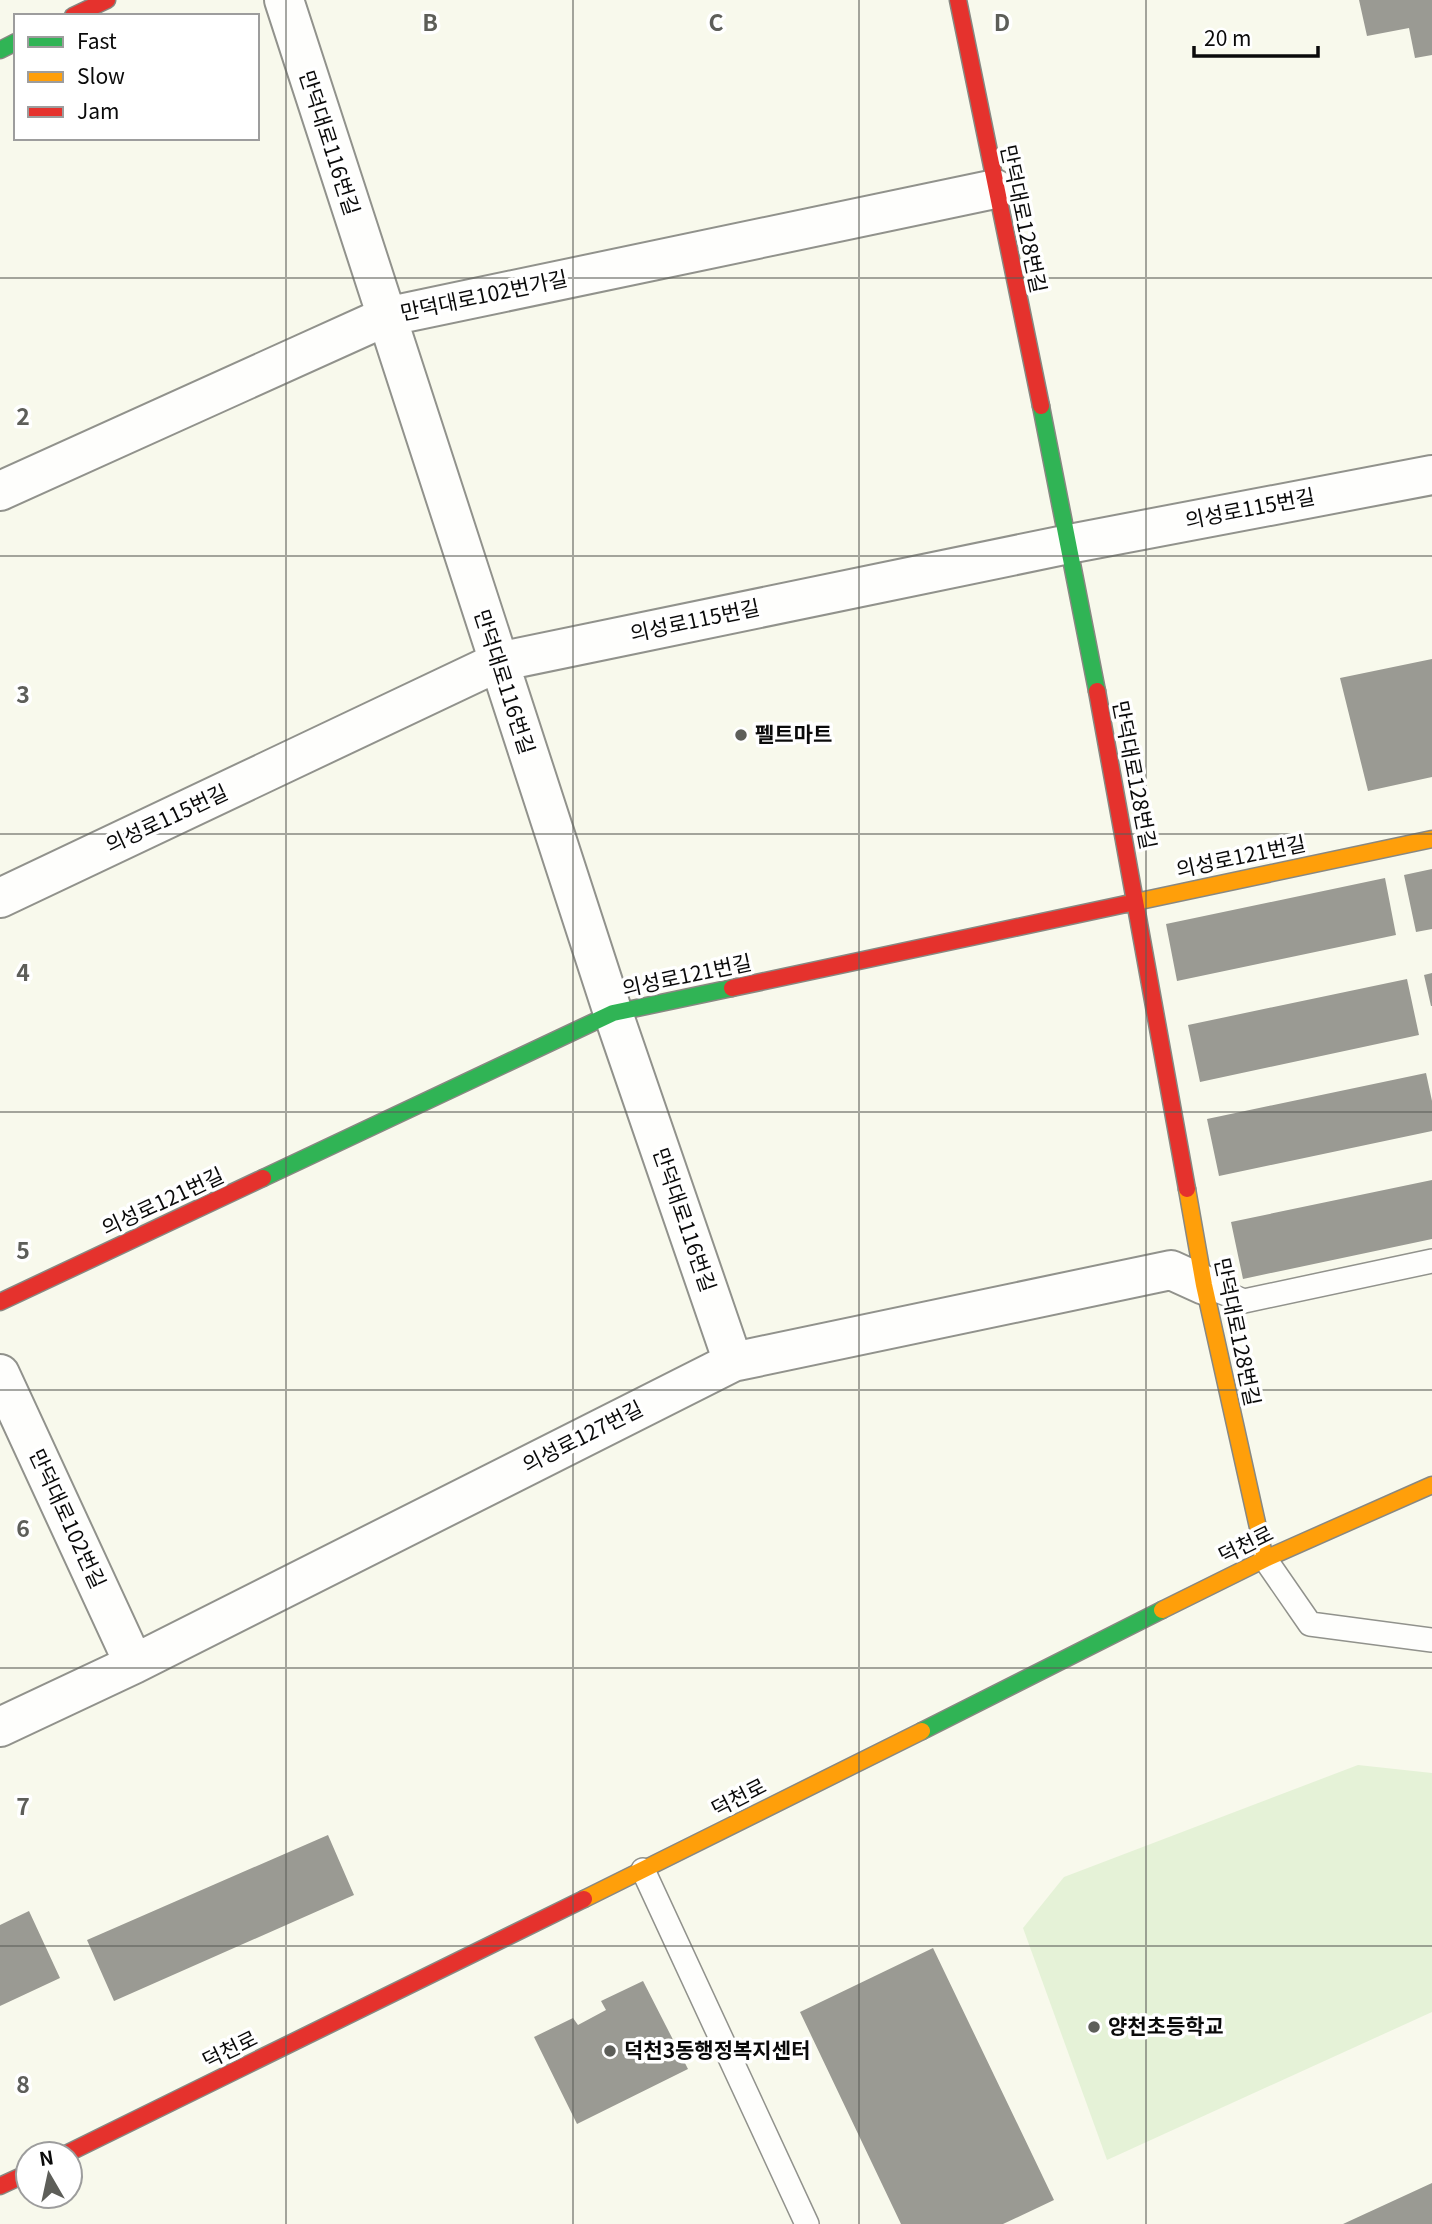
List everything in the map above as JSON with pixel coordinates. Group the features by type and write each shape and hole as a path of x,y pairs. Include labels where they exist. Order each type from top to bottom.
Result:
{"street":[{"path":"77,14 107,0"},
{"name":"만덕대로116번길","path":"284,0 613,1013 733,1362"},
{"name":"만덕대로128번길","path":"958,0 1069,544 1136,900 1204,1285 1265,1559"},
{"name":"만덕대로102번가길","path":"0,491 385,317 995,189"},
{"name":"의성로115번길","path":"0,898 498,663 1069,544 1432,475"},
{"name":"의성로121번길","path":"0,1302 613,1013 1432,839"},
{"name":"의성로127번길","path":"0,1727 134,1664 733,1362 1171,1270 1204,1285"},
{"name":"만덕대로102번길","path":"0,1374 134,1664"},
{"name":"덕천로","path":"84,2145 1265,1559 1432,1485"}],"lane":[{"path":"1204,1285 1244,1301 1432,1261"},
{"path":"1265,1559 1310,1624 1432,1640"},
{"path":"643,1870 807,2224"}],"green space":[{"path":"1358,1765 1432,1773 1432,2012 1107,2160 1023,1928 1064,1877"}],"building":[{"path":"1359,0 1432,0 1432,55 1415,58 1409,28 1367,36"},
{"path":"1432,659 1432,777 1368,791 1340,678"},
{"path":"1432,869 1432,929 1416,932 1404,875"},
{"path":"1385,878 1396,935 1177,981 1166,924"},
{"path":"1432,973 1432,1006 1431,1006 1424,975"},
{"path":"1407,979 1419,1035 1200,1082 1188,1025"},
{"path":"1426,1073 1432,1101 1432,1131 1219,1176 1207,1119"},
{"path":"1432,1180 1432,1239 1243,1279 1231,1222"},
{"path":"328,1835 354,1895 114,2001 87,1940"},
{"path":"29,1911 60,1978 0,2006 0,1925"},
{"path":"933,1948 1054,2200 1003,2224 901,2224 800,2012"},
{"path":"643,1981 688,2069 577,2124 534,2037 573,2018 578,2025 606,2010 601,2001"},
{"path":"1432,2183 1432,2224 1343,2224"}],"traffic: fast":[{"path":"0,50 14,43"},
{"path":"1041,406 1097,691"},
{"path":"263,1178 613,1013 732,988"},
{"path":"922,1731 1162,1610"}],"traffic: slow":[{"path":"1126,904 1432,839"},
{"path":"1187,1189 1204,1285 1265,1559"},
{"path":"1162,1610 1265,1559 1432,1485"},
{"path":"584,1899 922,1731"}],"traffic: jam":[{"path":"77,14 107,0"},
{"path":"958,0 1041,406"},
{"path":"1097,691 1187,1189"},
{"path":"732,988 1126,904"},
{"path":"0,1302 263,1178"},
{"path":"84,2145 584,1899"},
{"path":"0,2186 14,2180"}],"place":[{"name":"펠트마트","path":"741,735"},
{"name":"양천초등학교","path":"1094,2027"},
{"name":"덕천3동행정복지센터","path":"610,2051"}]}
